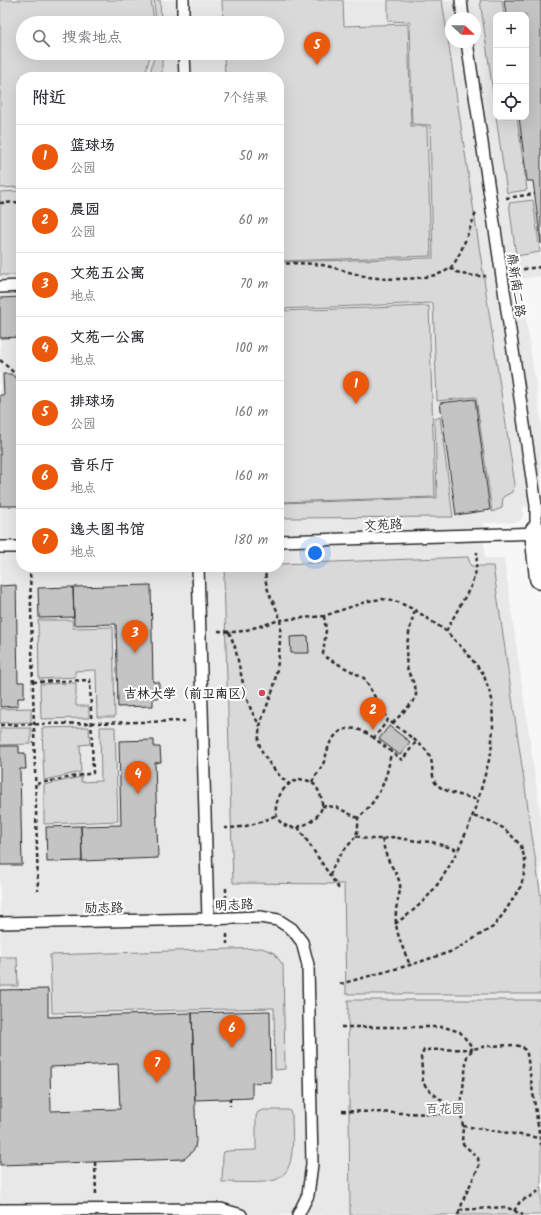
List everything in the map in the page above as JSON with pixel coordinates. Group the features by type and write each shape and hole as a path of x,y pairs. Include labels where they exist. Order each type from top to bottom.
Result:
{"street":[{"path":"539,533 541,578"}],"lane":[{"path":"183,0 183,16"},
{"path":"461,0 462,12"},
{"name":"鼎新南二路","path":"468,48 539,533"},
{"path":"184,60 185,72"},
{"path":"0,287 16,286"},
{"name":"文苑路","path":"284,541 539,533"},
{"path":"0,547 16,546"},
{"name":"明志路","path":"198,572 208,919 260,917 278,920 292,929 302,942 308,965 312,1164 308,1195 298,1215"},
{"name":"励志路","path":"0,923 208,919"},
{"path":"3,1212 96,1209 168,1212 221,1208 241,1215"}],"path":[{"path":"504,199 535,194"},
{"path":"0,203 16,202"},
{"path":"284,264 295,263 322,266 370,277 401,279 431,276 450,268 457,258 477,210"},
{"path":"515,270 541,267"},
{"path":"450,268 466,276 487,276"},
{"path":"0,360 16,374"},
{"path":"446,631 471,586 476,571 477,552"},
{"path":"30,572 38,891"},
{"path":"266,572 265,580 267,590 280,620 280,636 274,686 260,726 259,744 273,767 282,779 289,784"},
{"path":"218,631 243,631 280,620 324,616 368,601 382,599 398,602 415,610 446,631 483,673 492,699 493,727 491,753 478,800 458,850 446,874 435,890 418,907 395,924"},
{"path":"393,724 415,698 416,690 408,670 407,641 415,610"},
{"path":"324,616 326,630 323,654 327,658 364,678 388,720 428,752 431,759 434,780 438,786 444,790 478,800"},
{"path":"229,632 236,647 246,697 260,726"},
{"path":"33,682 90,680 93,773 35,784"},
{"path":"374,738 388,720"},
{"path":"0,725 185,721"},
{"path":"312,782 322,766 330,744 344,729 350,728 365,731 402,760 416,742"},
{"path":"330,875 334,863 356,836 358,818 372,804 380,792 386,777 391,751"},
{"path":"299,779 312,782 322,799 320,812 314,819 298,827 290,827 284,824 276,815 277,799 282,791 289,784 299,779"},
{"path":"322,806 336,807 358,818"},
{"path":"224,828 240,828 253,825 276,815"},
{"path":"340,984 410,965 453,951 493,927 504,913 521,886 525,870 525,860 521,846 503,828 490,821 472,816"},
{"path":"298,827 339,889"},
{"path":"356,836 367,839 382,839 392,836 417,841 432,842 458,850"},
{"path":"382,839 385,852 390,865 397,874 400,886 395,924 410,965"},
{"path":"341,1027 444,1027 460,1032 473,1048"},
{"path":"461,1115 431,1092 423,1083 421,1057 424,1050 515,1045 523,1047 527,1054 541,1145"},
{"path":"458,1215 464,1198 480,1166 478,1158 462,1142 462,1096 467,1056 473,1048"},
{"path":"230,1098 230,1106"},
{"path":"342,1110 461,1115"},
{"path":"463,1126 540,1138"},
{"path":"95,1162 96,1209"},
{"path":"514,1211 520,1203 528,1199 541,1187"},
{"path":"460,1210 506,1207 523,1215"}],"shaded area":[{"name":"吉林大学（前卫南区）","path":"0,0 541,0 541,276 520,279 541,420 541,508 523,507 523,517 519,522 483,523 485,558 504,558 541,819 541,1215 0,1215"}],"green space":[{"path":"0,0 151,0 153,16 16,16 16,60 149,60 145,72 16,72 16,187 0,188"},
{"path":"154,0 160,0 161,16 155,16"},
{"path":"222,0 343,0 344,26 408,24 411,126 427,126 431,256 284,261 284,72 225,72 224,60 284,60 284,16 223,16"},
{"path":"388,0 442,0 445,20 445,48 449,48 515,485 512,492 503,497 502,508 492,512 476,397 437,401 433,303 284,309 284,262 433,258 430,125 412,124 410,22 388,21"},
{"path":"480,0 502,0 504,12 493,12 493,93"},
{"path":"153,60 162,60 162,72 150,72"},
{"path":"496,120 517,120 527,190 507,193"},
{"path":"16,191 16,275 0,275 0,192"},
{"path":"533,200 540,252 516,256 509,203"},
{"path":"429,306 435,497 284,502 284,311"},
{"path":"440,417 453,517 284,518 284,503 437,498 435,419"},
{"path":"468,557 471,566 493,566 541,898 541,994 346,994 344,884 233,883 224,577 225,572 284,572 284,564"},
{"path":"38,620 72,620 73,628 113,627 115,717 97,717 96,670 75,671 75,677 39,679"},
{"path":"76,683 76,706 89,706 89,718 41,719 40,684"},
{"path":"31,708 31,722 0,723 0,709"},
{"path":"89,727 90,744 80,745 81,772 44,780 42,728"},
{"path":"100,727 115,727 118,821 44,824 44,785 81,777 81,782 101,781"},
{"path":"0,728 31,728 31,744 0,745"},
{"path":"262,948 274,953 283,965 285,1069 275,1070 274,1008 52,1013 50,955"},
{"path":"0,957 17,957 18,986 0,986"},
{"name":"百花园","path":"348,1000 541,1000 541,1215 350,1215"},
{"path":"263,1110 289,1110 292,1115 293,1136 288,1168 281,1177 275,1180 257,1182 222,1182 224,1152 256,1150 256,1116 258,1112"}],"building":[{"path":"504,0 541,0 541,244 533,181 527,181 519,120 529,120 529,12 506,12"},
{"path":"16,297 16,337 0,338 0,298"},
{"path":"3,374 11,374 16,378 16,506 0,506 0,395 4,395"},
{"path":"475,399 490,510 456,515 440,403"},
{"path":"16,585 18,682 24,682 24,698 18,698 18,706 0,707 0,586"},
{"path":"151,585 153,682 159,682 159,698 153,698 153,706 118,707 116,624 74,625 73,587"},
{"path":"73,587 74,617 39,618 38,588"},
{"path":"308,636 309,653 291,653 290,637"},
{"path":"389,726 410,742 400,755 379,739"},
{"path":"154,740 154,747 160,747 161,762 155,763 158,858 82,861 81,826 121,825 119,741"},
{"path":"0,746 19,746 19,753 25,753 26,769 20,769 22,865 0,865"},
{"path":"81,826 82,861 47,862 46,827"},
{"path":"48,989 48,1017 192,1013 196,1141 195,1148 190,1154 184,1159 0,1165 0,990","holes":["118,1064 120,1109 51,1111 50,1067"]},
{"path":"270,1011 271,1082 252,1083 252,1098 195,1100 192,1013"}],"place":[{"name":"排球场","path":"317,65"},
{"name":"篮球场","path":"356,404"},
{"name":"文苑五公寓","path":"135,653"},
{"name":"吉林大学（前卫南区）","path":"262,693"},
{"name":"晨园","path":"373,730"},
{"name":"文苑一公寓","path":"138,794"},
{"name":"音乐厅","path":"232,1048"},
{"name":"逸夫图书馆","path":"157,1083"}]}
